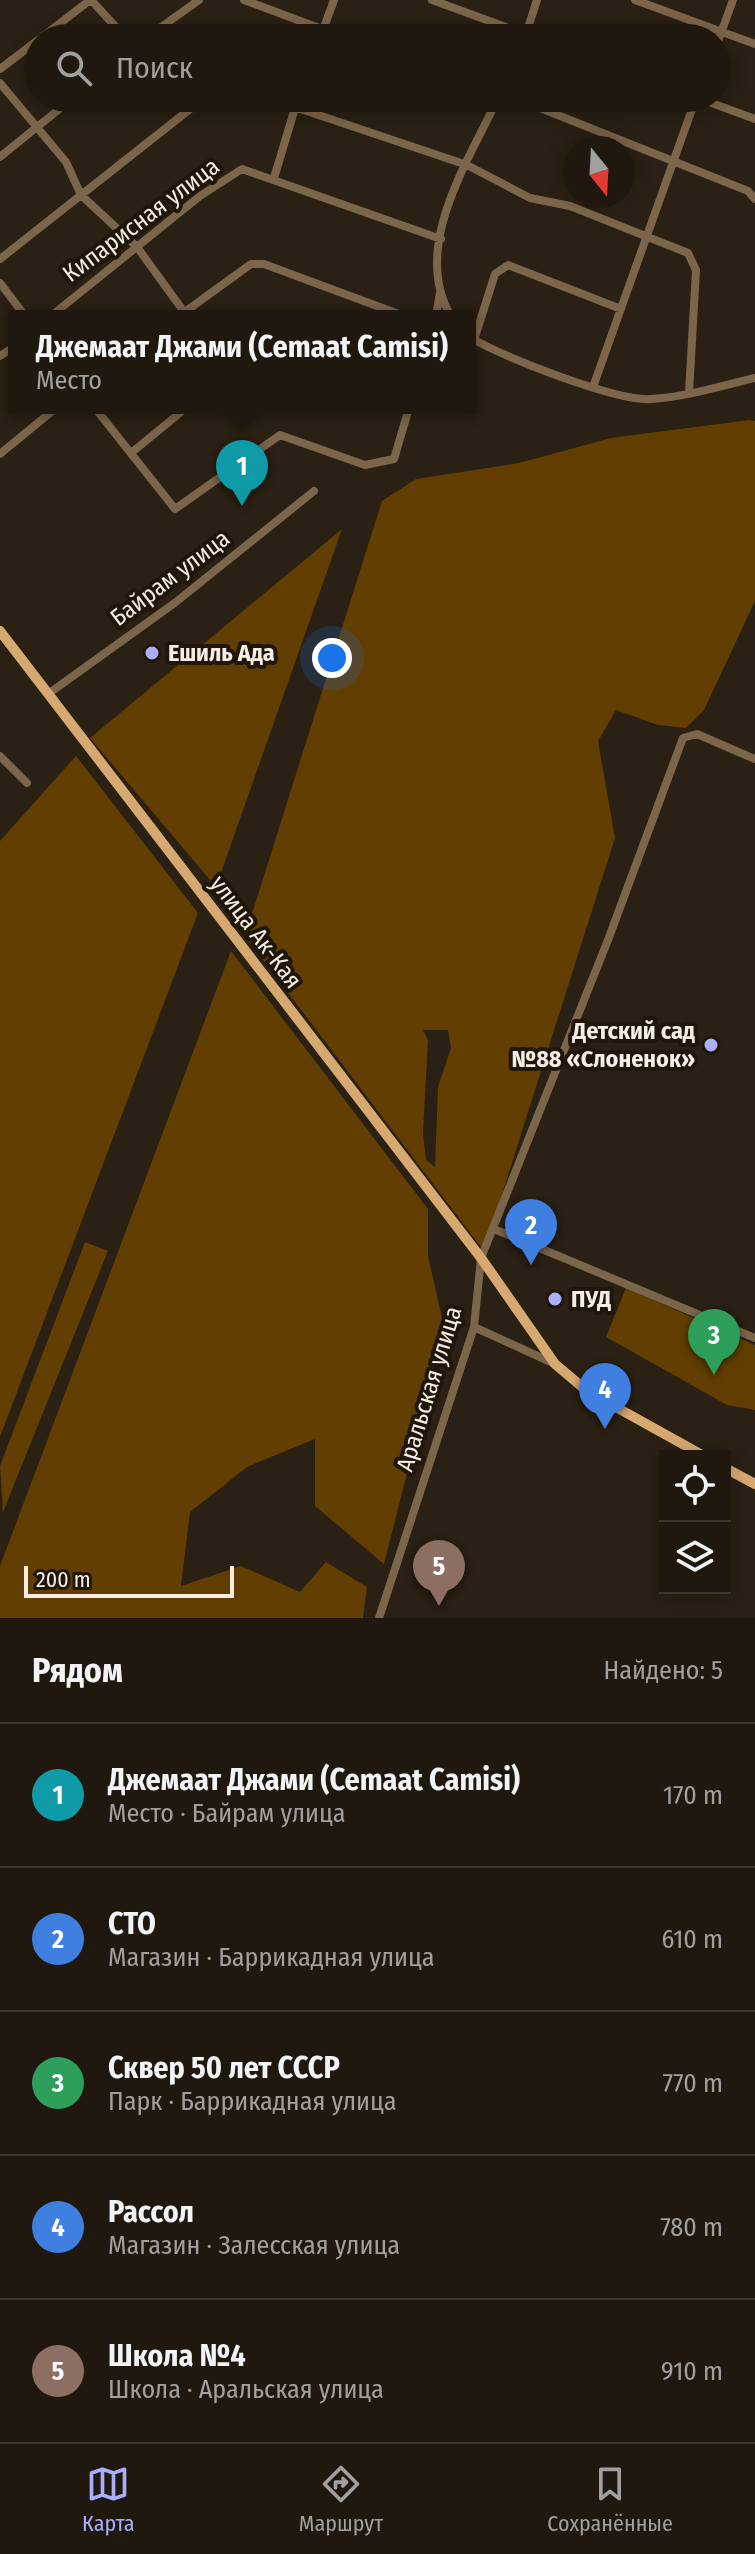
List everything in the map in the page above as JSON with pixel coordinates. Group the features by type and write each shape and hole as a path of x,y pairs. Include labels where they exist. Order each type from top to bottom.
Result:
{"main road":[{"name":"улица Ак-Кая","path":"0,631 481,1258 555,1364 587,1391 693,1450"},
{"path":"731,1471 755,1484"}],"street":[{"path":"59,24 91,0 113,24"},
{"path":"166,24 199,0"},
{"path":"244,0 298,24"},
{"path":"325,24 334,0"},
{"path":"432,0 494,24"},
{"path":"529,24 537,0"},
{"path":"635,0 700,24"},
{"path":"725,24 733,0"},
{"path":"731,35 755,44"},
{"path":"0,69 24,51"},
{"path":"0,83 24,109"},
{"path":"731,110 755,119"},
{"path":"26,112 66,162 81,195 137,247 181,310"},
{"path":"0,157 56,112"},
{"path":"0,259 186,112"},
{"path":"274,178 297,112"},
{"path":"322,112 467,165 530,198 570,206 688,253 696,270 689,393"},
{"path":"437,310 441,239 449,202 492,112"},
{"path":"552,112 676,159 748,191 755,199"},
{"path":"593,387 692,112"},
{"name":"Кипарисная улица","path":"58,310 200,196 242,169 274,178 396,226 441,239"},
{"path":"191,310 251,264 264,264 388,310"},
{"path":"476,327 495,274 508,265 621,309"},
{"path":"0,283 20,310"},
{"path":"440,292 448,310"},
{"path":"476,340 593,387 636,399 689,393 755,378"},
{"path":"0,454 49,414"},
{"path":"100,414 175,509 280,435 365,465 394,459 407,414"},
{"path":"131,453 179,414"},
{"name":"Байрам улица","path":"48,694 176,602 314,491"},
{"name":"Аральская улица","path":"379,1618 474,1327 481,1258 683,738 697,734 755,759"},
{"path":"0,756 27,783"},
{"path":"494,1229 755,1338"},
{"path":"474,1327 555,1364"}],"shaded area":[{"path":"755,421 755,601 704,710 686,728 658,725 616,710 598,741 615,838 484,1251 245,936 382,501 416,479 519,463 611,438","holes":["423,1030 448,1030 451,1048 438,1087 435,1167 426,1160 423,1133 428,1040"]},
{"path":"342,529 216,887 90,738"},
{"path":"76,756 198,913 0,1437 0,841"},
{"path":"231,951 428,1209 428,1256 444,1327 384,1564 315,1506 315,1439 247,1467 190,1512 181,1586 241,1566 300,1592 326,1562 367,1587 363,1618 0,1618 0,1566"},
{"path":"85,1242 108,1251 3,1512 0,1466"},
{"path":"626,1288 755,1345 755,1410 727,1405 606,1337"}],"place":[{"name":"Джемаат Джами (Cemaat Camisi)","path":"242,506"},
{"name":"Ешиль Ада","path":"152,653"},
{"name":"Детский сад №88 «Слоненок»","path":"711,1045"},
{"name":"СТО","path":"531,1265"},
{"name":"ПУД","path":"555,1299"},
{"name":"Сквер 50 лет СССР","path":"714,1375"},
{"name":"Рассол","path":"605,1429"},
{"name":"Школа №4","path":"439,1606"}]}
